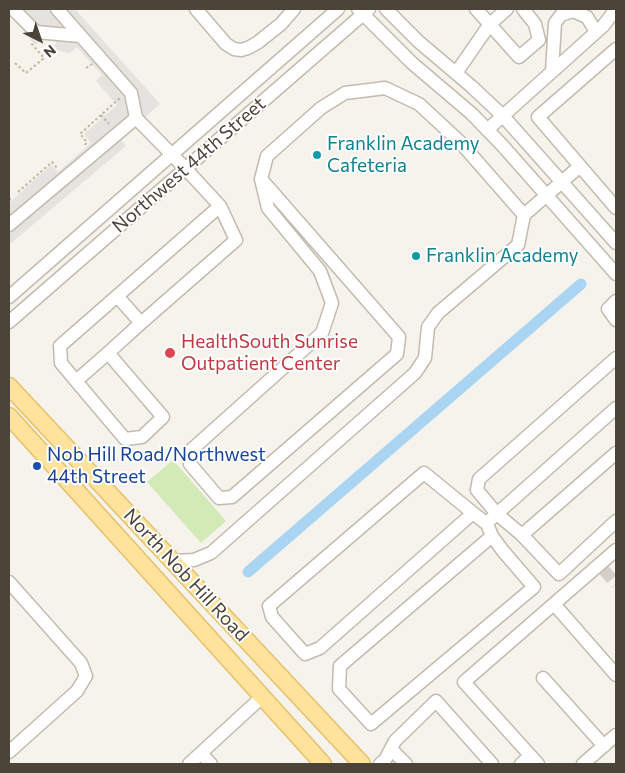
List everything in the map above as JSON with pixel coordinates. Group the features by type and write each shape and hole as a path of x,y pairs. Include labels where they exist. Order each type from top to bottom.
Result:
{"main road":[{"name":"North Nob Hill Road","path":"9,386 362,764"},
{"name":"North Nob Hill Road","path":"9,416 323,764"}],"street":[{"path":"13,9 36,32 80,36"},
{"path":"57,9 131,93 136,118 220,206 236,240 76,380"},
{"path":"196,9 226,44 234,49 241,50 257,43 281,24 294,9"},
{"name":"Northwest 44th Street","path":"9,297 338,9"},
{"path":"386,9 419,42 503,116 616,243"},
{"path":"476,9 519,57 538,40 535,24 523,9"},
{"path":"456,73 490,24 507,9"},
{"path":"488,130 603,26 616,9"},
{"path":"364,10 412,63 458,101 488,130 616,274"},
{"name":"Northwest 44th Street","path":"9,322 364,10"},
{"path":"552,71 555,24 561,15 573,11 588,17 596,32"},
{"path":"616,49 538,117 616,208"},
{"path":"261,179 399,337 397,354 232,497 219,498 190,464 189,452 322,333 332,304 320,271 268,208 261,179 267,156 322,108 345,93 386,88 419,104 460,142 524,216"},
{"path":"9,225 136,118"},
{"path":"173,562 194,560 211,553 415,373 425,358 428,327 438,313 518,245 524,216 580,166"},
{"path":"108,352 164,417 142,437 125,439 61,363 60,346 220,206"},
{"path":"117,296 141,323"},
{"path":"616,301 608,309 616,320"},
{"path":"616,358 479,479 477,490 497,514 522,536 558,574 616,521"},
{"path":"473,513 320,648 305,654 272,617 269,606 424,473 473,513 487,529 534,587 371,724 339,689 340,666 487,529 497,514 616,408"},
{"path":"522,536 616,454"},
{"path":"530,761 464,682 554,604 601,567 616,550"},
{"path":"9,582 81,663 86,676 77,691 9,752"},
{"path":"554,604 616,675"},
{"path":"543,678 604,746"},
{"path":"189,764 262,697"},
{"path":"380,764 385,760 395,741 436,701 492,764"},
{"path":"583,764 616,735"},
{"path":"391,749 406,764"},
{"path":"201,753 211,764"}],"path":[{"path":"15,63 26,73 44,58 26,38"},
{"path":"80,149 87,142 80,134 128,90"},
{"path":"18,192 52,162 58,169"},
{"path":"9,200 12,197"}],"green space":[{"path":"173,460 226,521 201,543 147,482"}],"shaded area":[{"path":"9,9 75,9 160,104 121,139 126,146 9,245 9,203 51,165 58,172 91,143 84,134 117,105 96,81 102,75 77,47 70,53 54,50 56,41 43,38 35,45 9,14"}],"waterway":[{"path":"248,572 581,284"}],"tunnel":[{"path":"604,570 616,584"}],"place":[{"name":"Franklin Academy Cafeteria","path":"317,155"},
{"name":"Franklin Academy","path":"416,256"},
{"name":"HealthSouth Sunrise Outpatient Center","path":"170,353"},
{"name":"Nob Hill Road/Northwest 44th Street","path":"37,466"}]}
